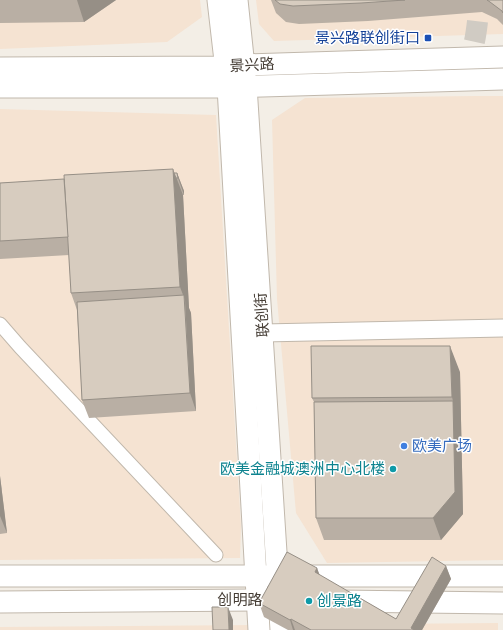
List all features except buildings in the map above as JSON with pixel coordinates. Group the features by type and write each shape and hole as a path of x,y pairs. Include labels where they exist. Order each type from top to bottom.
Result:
{"street":[{"name":"联创街","path":"218,0 236,76 263,333 281,630"},
{"name":"联创街","path":"237,0 236,76 259,630"},
{"name":"景兴路","path":"0,87 236,76 503,57"},
{"name":"景兴路","path":"0,68 236,76 503,79"},
{"path":"0,324 216,555"},
{"path":"263,333 503,328"},
{"name":"创明路","path":"0,576 503,576"},
{"name":"创明路","path":"0,602 308,600 503,602"}],"shaded area":[{"path":"0,0 200,0 202,17 167,42 0,49"},
{"path":"256,0 503,0 503,34 274,41 259,24"},
{"path":"503,96 503,560 327,563 296,513 277,299 272,120 305,98"},
{"path":"0,109 216,115 241,526 240,558 0,560"},
{"path":"498,623 498,630 0,630 0,627"}],"tunnel":[{"path":"432,82 455,72 463,66 475,41 478,17"}],"place":[{"name":"景兴路联创街口","path":"428,38"},
{"name":"欧美广场","path":"404,446"},
{"name":"欧美金融城澳洲中心北楼","path":"393,469"},
{"name":"创景路","path":"309,601"}]}
